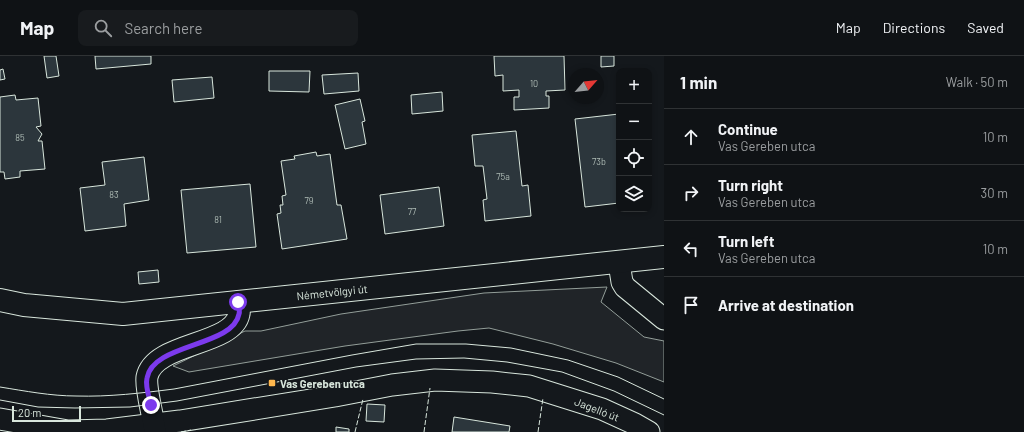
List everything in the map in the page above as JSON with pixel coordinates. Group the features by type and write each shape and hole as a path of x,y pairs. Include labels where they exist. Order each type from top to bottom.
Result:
{"street":[{"name":"Németvölgyi út","path":"0,300 24,305 123,314 619,263 664,257"},
{"path":"619,263 622,282 625,287 664,320"},
{"path":"0,419 68,431 155,428 148,392 147,378 152,365 172,353 221,334 231,328 236,322 239,314 238,302"},
{"name":"Jagelló út","path":"155,428 392,385 435,380 492,382 529,386 602,409 649,432"}],"shaded area":[{"path":"607,287 601,302 644,337 664,341 664,382 616,363 553,344 489,328 345,346 189,372 173,366 245,331 261,331 341,314 484,293"}],"building":[{"path":"44,56 56,56 59,76 47,78"},
{"path":"95,56 151,56 151,64 96,69"},
{"path":"494,56 564,56 565,90 546,91 546,96 549,96 549,108 514,110 514,97 519,97 519,90 503,91 503,75 495,76"},
{"path":"601,56 614,56 614,66 601,67"},
{"path":"3,69 5,79 0,80 0,70"},
{"path":"269,71 310,71 309,92 269,91"},
{"path":"358,73 359,91 324,94 322,75"},
{"path":"212,77 214,98 174,102 172,80"},
{"path":"442,92 443,111 412,114 411,95"},
{"path":"15,95 16,100 38,98 41,126 36,127 42,134 38,141 42,141 45,169 20,171 20,177 5,179 4,172 0,172 0,97"},
{"path":"360,99 365,121 362,122 366,144 345,149 335,105"},
{"path":"616,114 616,203 585,207 575,119"},
{"path":"516,131 522,186 528,185 531,216 485,221 483,200 487,199 483,166 475,166 472,135"},
{"path":"316,152 317,156 330,154 337,205 341,205 347,239 282,249 277,214 281,213 280,205 283,205 282,196 286,195 281,161 295,159 294,156"},
{"path":"144,157 149,200 124,204 126,226 85,231 80,188 105,185 102,162"},
{"path":"250,184 256,247 187,253 181,190"},
{"path":"439,187 444,226 385,234 380,195"},
{"path":"158,270 159,282 139,284 138,272"},
{"path":"367,404 385,405 384,422 366,421"},
{"path":"454,417 510,426 509,432 452,432"},
{"path":"336,427 349,429 349,432 336,432"}],"tram line":[{"path":"0,387 67,396 125,394 174,389 416,344 466,344 511,348 568,360 618,377 664,399"},
{"path":"0,400 38,407 130,407 177,401 356,367 416,359 464,358 507,362 562,372 614,391 664,415"}],"fence":[{"path":"424,432 430,388"},
{"path":"538,432 543,398"},
{"path":"355,432 363,399"},
{"path":"181,432 191,430"}],"place":[{"name":"Vas Gereben utca","path":"272,383"}],"route":[{"path":"151,405 147,378 152,365 172,353 221,334 231,328 236,322 239,314 238,302"}]}
